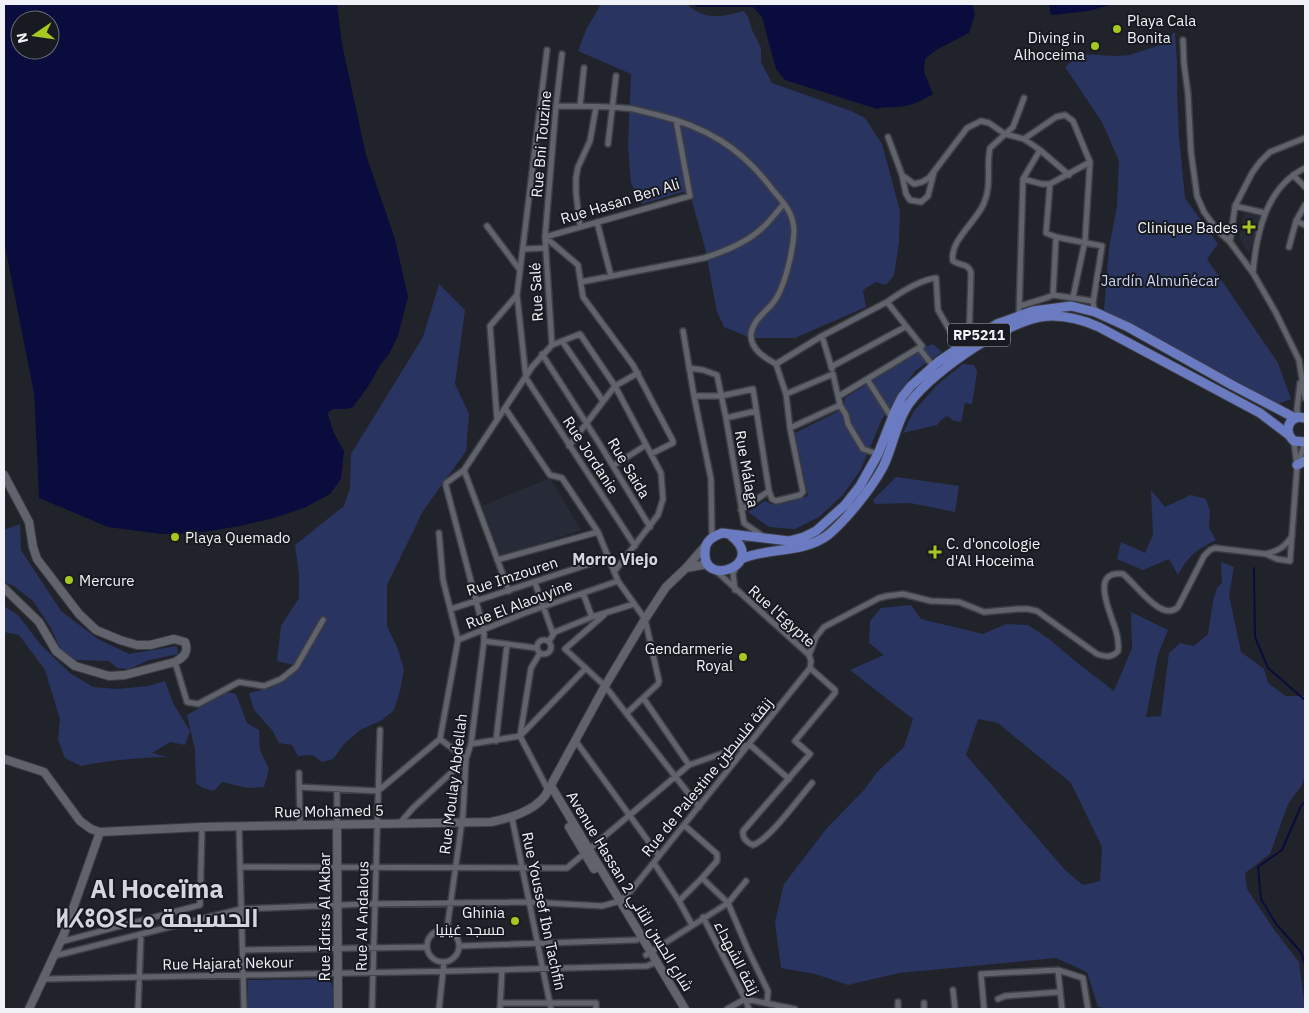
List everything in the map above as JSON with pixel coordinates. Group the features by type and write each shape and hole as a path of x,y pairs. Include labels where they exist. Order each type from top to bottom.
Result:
{"main road":[{"name":"RP5211","path":"738,563 753,554 799,548 828,534 861,500 883,467 905,410 916,394 962,351 969,341 1020,310 1071,306 1095,312 1128,327 1232,385 1300,417"},
{"name":"RP5211","path":"730,535 789,541 816,531 845,505 860,486 878,454 902,397 911,386 933,366 1025,321 1042,317 1072,318 1099,327 1224,392 1260,413 1291,438"},
{"path":"1300,417 1290,423 1291,438 1305,442"},
{"path":"722,534 730,535 738,540 742,550 738,563 727,571 720,571 710,566 704,554 706,544 712,537 722,534"}],"street":[{"path":"1183,40 1191,152 1197,196 1204,212 1253,273 1276,313 1296,353 1300,365 1305,398"},
{"path":"526,378 517,295 547,50"},
{"name":"Rue Bni Touzine","path":"545,237 562,54"},
{"path":"580,106 584,68"},
{"path":"608,144 616,76"},
{"path":"969,341 971,273 970,268 966,265 958,265 953,261 952,250 984,203 990,176 990,148 1013,127 1024,98"},
{"path":"556,106 626,108 676,120 710,133 730,146 768,182 790,211 794,232 790,260 776,299 766,308 751,333 753,345 767,359 776,364 786,394 790,428 803,492 800,495 776,501 772,499 769,491 753,389 721,396 694,396"},
{"path":"580,226 576,178 578,167 590,141 596,107"},
{"path":"1024,139 1056,117 1065,115 1073,120 1090,162 1085,241 1073,297"},
{"name":"Rue Hasan Ben Ali","path":"545,237 690,196 676,120"},
{"path":"902,175 914,184 919,184 926,180 967,128 976,123 986,122 1005,134 1024,139 1069,175"},
{"path":"888,137 902,175 904,188 910,200 921,202 928,196 934,171"},
{"path":"1230,242 1235,206 1252,173 1260,162 1279,148 1305,138"},
{"path":"1040,150 1023,179 1020,310 1053,294 1093,301"},
{"path":"1023,179 1050,184 1090,162"},
{"path":"1253,273 1256,242 1265,213 1281,186 1293,174 1305,168"},
{"path":"1293,174 1305,187"},
{"path":"1050,184 1046,233 1056,237 1085,241 1102,246 1093,301 1095,312"},
{"path":"580,282 704,258 721,252 743,242 760,230 784,204"},
{"path":"1289,247 1296,221 1305,205"},
{"path":"1235,206 1265,213"},
{"path":"1296,221 1305,225"},
{"path":"597,222 611,276"},
{"path":"486,226 520,270"},
{"path":"545,237 578,265 584,297 638,373 673,441 651,454"},
{"name":"Rue Salé","path":"545,237 552,345"},
{"path":"1053,294 1056,237"},
{"path":"524,249 546,248"},
{"path":"776,364 822,336 887,302 896,295 928,279 936,278 938,310 962,351"},
{"path":"497,420 490,326 517,295"},
{"path":"839,396 922,346 887,302"},
{"path":"831,367 905,327"},
{"path":"683,331 711,479 712,537"},
{"path":"508,591 464,470 542,354 552,345 580,334 615,386 661,473 663,499 658,515 614,572"},
{"path":"822,336 834,374 840,405 846,415 848,424 863,449 878,454"},
{"path":"562,341 603,401"},
{"path":"919,348 933,366"},
{"name":"Rue Saida","path":"542,354 650,527"},
{"path":"1300,365 1300,390 1297,409 1300,417"},
{"name":"Rue Málaga","path":"690,368 716,375 726,418 744,523 763,537"},
{"path":"570,446 615,386 638,373"},
{"path":"786,394 834,374"},
{"name":"Rue Jordanie","path":"526,378 635,546"},
{"path":"867,379 892,418"},
{"path":"790,428 840,405"},
{"path":"505,408 550,475 562,478 598,532 618,580 645,619 659,681 644,699 627,713"},
{"path":"726,418 756,411"},
{"path":"1291,438 1300,464"},
{"path":"809,655 816,637 824,627 879,598 896,594 931,601 959,602 984,612 1028,609 1037,611 1097,654 1106,657 1111,656 1118,651 1119,645 1104,592 1105,581 1113,574 1123,574 1156,606 1165,611 1172,612 1178,607 1204,556 1210,550 1216,548 1266,554 1277,559 1290,561 1300,464 1305,442"},
{"path":"613,466 646,444"},
{"name":"Rue Moulay Abdellah","path":"447,929 462,822 466,759 471,744 484,641 484,631 446,486 446,483 464,470"},
{"path":"4,476 29,522 37,559 79,614 96,630 136,645 150,645 180,639 185,642 187,647 186,653 175,662 126,675 109,676 75,666 56,651 39,622 4,588"},
{"path":"741,510 769,491"},
{"path":"497,560 598,532"},
{"path":"300,786 378,791 440,738 458,640 443,580 439,533"},
{"path":"1266,554 1284,547 1292,536"},
{"name":"Rue Mohamed 5","path":"100,832 239,826 491,822 512,818 541,801 645,619 666,587 686,568 706,544"},
{"name":"Rue Imzouren","path":"451,609 608,558"},
{"name":"Rue l'Egypte","path":"736,590 733,574 738,563"},
{"path":"686,568 710,566"},
{"name":"Rue l'Egypte","path":"710,566 809,655 811,661 810,668"},
{"name":"Rue El Alaouyine","path":"458,640 618,580"},
{"path":"535,583 554,634"},
{"path":"583,593 592,617"},
{"path":"549,641 554,634 592,617 634,604"},
{"path":"565,649 606,613"},
{"path":"175,662 187,702 198,704 239,682 264,686 281,678 296,667 323,620"},
{"path":"549,641 541,640 538,644 539,651 531,668 520,736 549,788"},
{"path":"484,641 507,644 548,654 552,648"},
{"path":"549,641 552,648"},
{"path":"496,741 507,644"},
{"path":"552,648 565,649 605,686 698,807"},
{"path":"471,744 520,736 586,668"},
{"path":"810,668 835,690 835,694 795,741 810,754 743,830 742,835 749,843 753,845 758,844 812,783"},
{"name":"Rue de Palestine زنقة فلسطين","path":"617,902 630,892 654,863 810,668"},
{"path":"644,699 689,764"},
{"name":"Rue Al Andalous","path":"372,1009 380,730"},
{"path":"400,823 413,808 466,759 440,738"},
{"path":"575,740 659,856"},
{"path":"240,867 567,868 689,764 750,744 789,778"},
{"path":"4,760 44,772 80,821 100,832 60,942 29,1009"},
{"path":"299,773 300,825"},
{"name":"Avenue Hassan 2 شارع الحسن الثاني","path":"549,788 680,1009"},
{"path":"336,824 337,789"},
{"name":"Rue Youssef Ibn Tachfin","path":"512,818 551,1009"},
{"name":"Rue Idriss Al Akbar","path":"336,824 338,867 338,1009"},
{"path":"679,901 717,861 717,854 684,825"},
{"path":"239,826 244,1009"},
{"path":"60,942 200,905 202,827"},
{"path":"654,863 692,925"},
{"path":"702,878 728,903 768,991 767,1003"},
{"path":"648,954 703,917 728,903 746,881"},
{"path":"54,956 241,909 375,904 529,902 602,906 617,902"},
{"name":"Avenue Hassan 2 شارع الحسن الثاني","path":"617,902 637,940 648,954"},
{"name":"زنقة الشهداء","path":"703,917 749,1009"},
{"path":"447,929 457,936 460,946 451,961 444,962 439,962 432,958 427,947 430,935 447,929"},
{"path":"138,1009 141,934"},
{"path":"460,946 637,940"},
{"path":"243,950 427,947"},
{"path":"439,1009 444,962"},
{"name":"Avenue Hassan 2 شارع الحسن الثاني","path":"654,964 685,1009"},
{"name":"Rue Hajarat Nekour","path":"44,979 443,972 654,964"},
{"path":"500,1009 502,970"},
{"path":"1058,970 1062,1009"},
{"path":"984,1009 981,974 1058,970 1083,978 1088,1009"},
{"path":"953,990 955,1009"},
{"path":"998,999 1005,996 1059,992"},
{"path":"727,1009 745,999 794,1009"},
{"path":"898,1002 898,1009"},
{"path":"501,1003 596,1003 596,1009"}],"shaded area":[{"path":"4,4 337,4 342,44 366,155 395,239 408,297 398,336 367,388 353,407 333,409 329,412 328,415 334,433 344,451 341,479 330,494 306,507 274,518 197,533 161,534 108,527 39,498 34,394 4,242"},
{"path":"693,4 972,4 975,14 969,33 936,50 925,59 924,72 933,94 907,106 877,109 785,80 776,69 762,17 753,7 697,7"},
{"path":"1049,4 1113,4 1089,11 1051,15"},
{"name":"Clinique Bades","path":"1244,214 1260,216 1249,254 1239,238"},
{"name":"Morro Viejo","path":"550,478 581,530 501,557 482,506"}],"green space":[{"path":"601,4 687,4 700,13 714,16 744,11 761,48 761,62 772,83 851,111 865,118 882,144 900,211 899,243 894,275 886,285 876,282 863,290 866,307 795,338 751,338 724,327 717,312 705,248 689,190 642,204 631,183 628,147 631,74 578,51 586,30"},
{"name":"Jardín Almuñécar","path":"1175,32 1179,136 1185,198 1218,244 1207,259 1278,363 1291,399 1278,404 1104,310 1109,248 1117,206 1119,161 1102,122 1065,67 1080,54 1130,55 1160,45"},
{"path":"439,284 465,310 455,384 469,414 466,451 423,511 387,585 387,626 397,647 404,669 400,691 394,710 382,720 360,730 345,743 333,759 322,762 313,755 298,756 292,745 279,743 272,730 254,710 249,693 271,688 298,666 277,661 281,626 299,598 299,574 295,545 344,506 350,488 351,454 423,337"},
{"path":"933,344 942,352 915,371 882,419 860,471 842,496 819,517 795,529 769,527 748,512 765,501 774,505 808,496 795,433 843,409 845,398 925,347"},
{"path":"963,364 974,365 977,372 972,404 965,403 961,422 954,421 947,416 937,425 903,433 914,411 938,384"},
{"path":"896,477 959,486 955,512 910,503 875,504 873,500"},
{"path":"1151,490 1165,507 1191,495 1206,499 1210,511 1209,528 1216,540 1194,554 1186,562 1178,575 1169,559 1143,570 1117,559 1121,542 1145,553 1153,535"},
{"path":"20,524 21,550 61,611 98,639 129,654 177,646 178,654 149,660 129,669 117,668 109,661 74,660 61,651 52,630 34,602 14,586 4,582 4,530"},
{"path":"1221,562 1234,567 1229,595 1241,652 1264,669 1268,683 1286,696 1305,696 1305,775 1302,785 1288,804 1270,854 1245,873 1247,889 1275,931 1299,962 1305,1009 1113,1009 1098,1007 1087,972 1056,958 899,973 848,985 815,974 781,968 775,922 784,884 827,828 864,790 877,772 904,747 913,719 850,670 884,655 869,643 870,621 881,608 911,605 921,619 983,634 1006,624 1028,625 1049,639 1114,691 1132,648 1131,612 1168,630 1158,655 1146,717 1161,716 1169,653 1180,643 1194,646 1208,634 1213,601 1217,588 1222,582","holes":["978,719 998,723 1071,783 1102,847 1100,881 1083,885 1065,870 966,755"]},
{"path":"4,606 18,615 41,645 70,673 93,687 117,689 148,686 165,681 173,703 190,731 185,745 170,742 152,753 166,757 102,762 81,766 65,758 58,740 60,719 45,670 19,635 4,632"},
{"path":"227,692 236,694 247,723 259,730 260,750 269,769 264,787 248,788 222,782 214,791 203,788 196,783 195,750 187,715"},
{"path":"325,979 329,981 333,988 333,1009 248,1009 248,980"}],"pier":[{"path":"4,242 34,394 39,500 36,498 32,395 4,255"}],"waterway":[{"path":"1254,568 1255,637 1268,668 1305,700"},
{"path":"1305,801 1282,850 1258,867 1261,899 1276,924 1301,952 1305,965"}],"place":[{"name":"Playa Cala Bonita","path":"1117,29"},
{"name":"Diving in Alhoceima","path":"1095,46"},
{"name":"Clinique Bades","path":"1249,227"},
{"name":"Playa Quemado","path":"175,537"},
{"name":"C. d'oncologie d'Al Hoceima","path":"935,552"},
{"name":"Mercure","path":"69,580"},
{"name":"Gendarmerie Royal","path":"743,657"},
{"name":"Ghinia مسجد غينيا","path":"515,921"}],"district":[{"name":"Morro Viejo","path":"615,559"},
{"name":"Al Hoceïma ⵍⵃⵓⵙⵉⵎⴰ الحسيمة","path":"157,902"}]}
